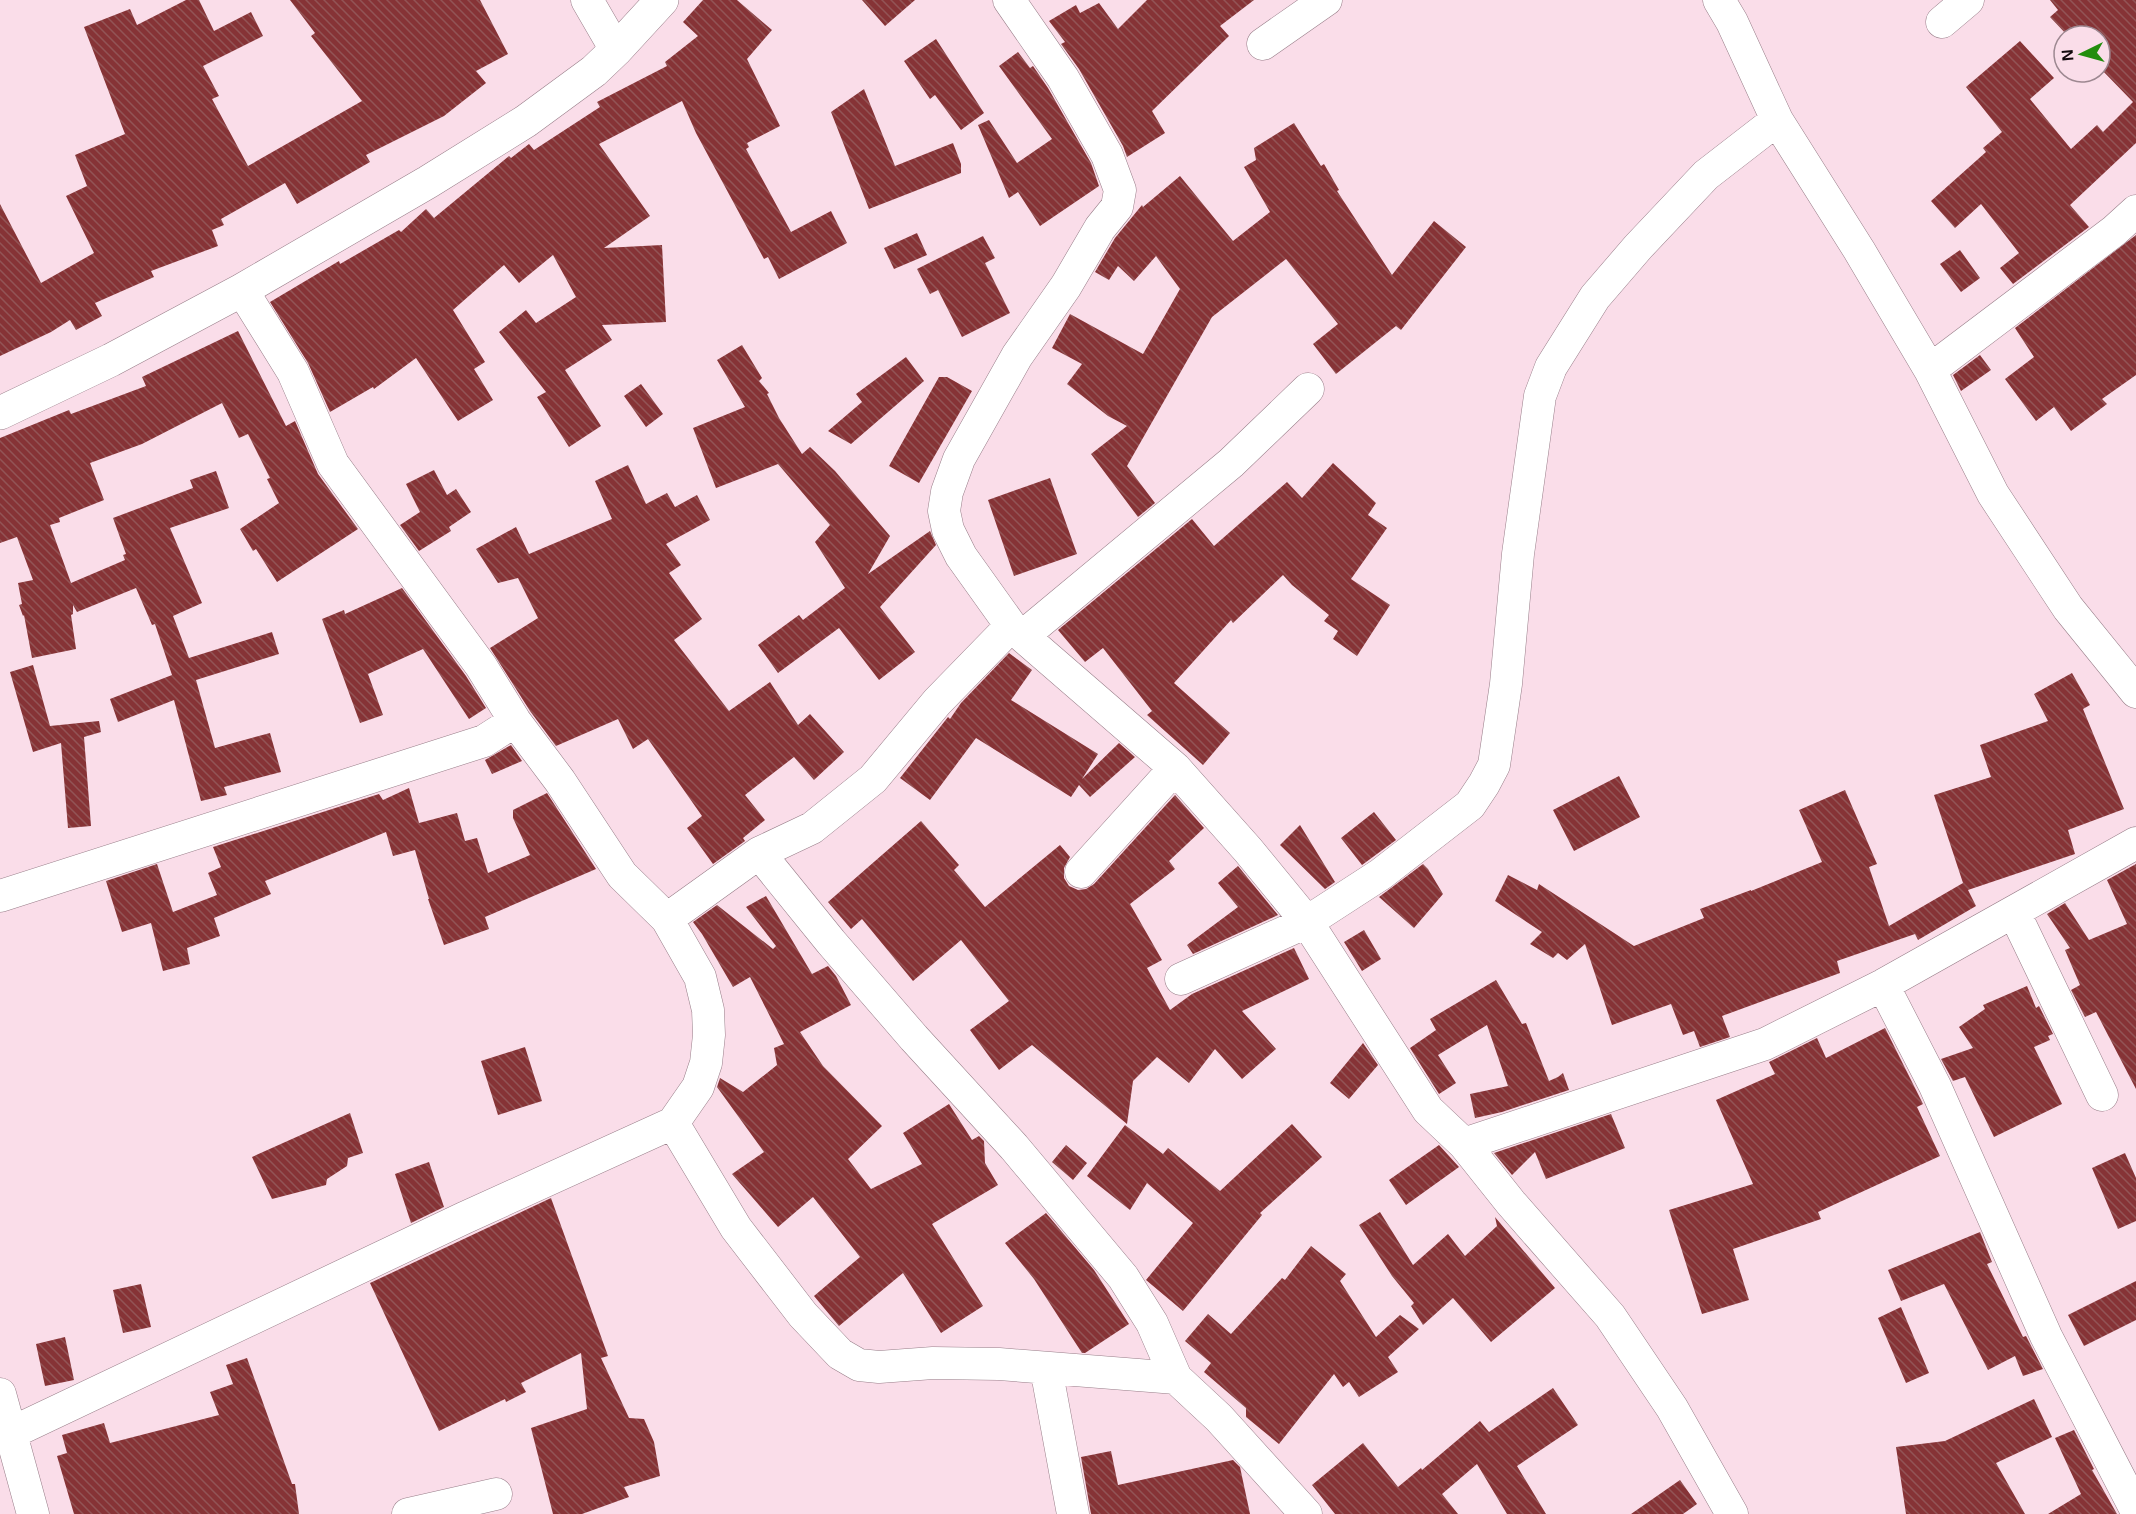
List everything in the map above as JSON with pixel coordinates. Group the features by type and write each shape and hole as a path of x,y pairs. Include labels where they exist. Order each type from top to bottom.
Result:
{"street":[{"path":"587,0 616,50"},
{"path":"0,413 111,360 242,290 428,182 526,120 594,71 662,0"},
{"path":"1009,0 1063,78 1107,155 1120,190 1117,207 1100,228 1066,286 1017,356 959,459 946,492 944,511 948,530 961,556 1017,631 1175,768 1307,921 1428,1110 1464,1144 1511,1203 1610,1316 1672,1408 1732,1514"},
{"path":"1263,45 1326,0"},
{"path":"1719,0 1732,22 1778,120 1930,370 1993,494 2068,608 2136,692"},
{"path":"1942,22 1968,0"},
{"path":"1180,979 1307,921 1381,874 1470,806 1494,765 1506,684 1518,554 1540,396 1551,367 1595,297 1638,247 1706,175 1778,120"},
{"path":"1930,370 2114,231 2136,211"},
{"path":"8,1443 464,1218 673,1123 698,1087 706,1063 710,1035 708,1010 700,977 667,919 622,875 560,781 515,721 481,666 333,464 293,372 242,290"},
{"path":"667,919 759,853 813,828 873,779 937,702 1017,631 1231,463 1308,389"},
{"path":"0,896 484,741 515,721"},
{"path":"1081,872 1175,768"},
{"path":"1464,1144 1765,1044 1883,985 2136,843"},
{"path":"759,853 831,942 914,1038 1014,1147 1123,1277 1152,1323 1176,1378 1219,1418 1306,1514"},
{"path":"2014,912 2102,1095"},
{"path":"1883,985 1935,1086 2046,1336 2136,1510"},
{"path":"673,1123 735,1228 803,1315 840,1354 859,1365 879,1367 933,1363 999,1364 1176,1378"},
{"path":"1046,1368 1073,1514"},
{"path":"0,1394 8,1443 33,1514"},
{"path":"408,1514 496,1494"}],"building":[{"path":"186,0 199,0 214,31 251,12 263,36 203,66 219,96 212,99 248,166 362,101 311,36 315,33 290,0 480,0 508,54 476,71 486,83 444,116 366,155 370,162 297,204 285,183 221,219 224,225 212,230 218,246 151,271 154,277 95,303 102,316 76,330 70,320 51,332 0,356 0,204 41,283 94,253 66,196 87,186 75,155 125,134 84,27 130,9 137,25"},
{"path":"703,0 737,0 772,30 747,59 780,126 747,143 749,147 746,149 791,232 831,211 847,243 779,279 768,257 764,259 696,133 682,101 599,144 650,216 604,248 662,245 666,322 602,325 612,340 565,370 601,426 569,447 537,397 546,392 499,332 526,310 536,323 576,297 553,255 519,283 504,265 453,310 485,362 474,369 493,400 458,421 416,358 374,389 373,387 330,412 308,363 270,302 339,261 340,264 399,230 401,232 426,209 434,218 509,156 511,158 529,144 534,150 600,107 597,102 667,66 665,62 698,36 683,22"},
{"path":"862,0 915,0 885,26"},
{"path":"1147,0 1254,0 1220,26 1229,36 1152,111 1165,133 1127,157 1079,69 1061,44 1065,42 1049,21 1076,5 1080,13 1099,3 1118,29"},
{"path":"2050,0 2136,0 2136,143 2070,205 2089,227 2013,284 2000,268 2019,253 1981,204 1955,228 1931,201 1986,152 1983,148 2002,132 1966,87 2020,41 2052,76 2052,80 2030,99 2071,149 2097,125 2103,132 2133,102 2112,80 2112,24 2057,24 2050,17 2058,10"},
{"path":"936,39 984,113 961,130 935,95 930,99 904,61"},
{"path":"1018,52 1030,68 1033,66 1048,88 1091,163 1099,186 1040,226 1018,192 1009,198 978,125 989,120 1017,163 1052,139 999,66"},
{"path":"864,89 895,166 953,143 961,164 961,173 869,209 831,112"},
{"path":"1294,123 1321,166 1324,164 1339,190 1337,191 1392,275 1434,221 1466,247 1401,330 1396,326 1336,374 1313,344 1338,324 1286,259 1212,317 1127,466 1155,503 1138,517 1091,454 1127,426 1108,416 1067,384 1082,364 1052,348 1070,314 1143,354 1180,289 1156,256 1134,281 1118,266 1109,280 1095,272 1115,238 1142,205 1143,207 1180,176 1233,241 1270,212 1244,167 1256,160 1254,148"},
{"path":"917,233 927,255 894,269 884,248"},
{"path":"2136,235 2136,375 2102,399 2107,404 2071,431 2054,407 2036,421 2005,379 2034,357 2015,328"},
{"path":"983,236 995,258 985,263 1010,313 962,337 938,290 930,294 917,269"},
{"path":"1960,250 1980,278 1961,292 1940,264"},
{"path":"238,331 286,426 295,421 318,474 358,529 277,582 256,549 253,551 240,529 279,503 267,479 270,478 248,434 239,438 222,403 142,444 90,463 104,500 59,518 60,522 50,525 71,583 125,560 123,555 126,554 113,518 193,488 190,480 216,471 229,508 170,528 202,603 173,616 189,658 272,632 279,654 196,680 215,748 270,733 281,772 224,787 227,795 201,801 174,700 118,722 110,699 172,675 155,624 152,625 136,588 77,612 73,605 71,615 76,649 32,658 24,615 19,605 22,604 18,583 33,580 17,537 0,543 0,438 69,410 71,414 146,386 142,377"},
{"path":"742,345 762,378 759,381 769,393 767,394 779,418 802,454 810,447 835,471 890,536 868,574 930,531 936,545 880,607 915,652 879,680 839,628 778,673 758,645 799,615 803,620 845,588 815,542 830,525 778,464 716,488 693,428 745,407 717,360"},
{"path":"1980,355 1991,370 1961,391 1953,375"},
{"path":"906,357 924,381 851,444 828,431 862,402 856,394"},
{"path":"939,377 947,377 972,391 919,483 889,466"},
{"path":"641,384 663,414 646,427 624,396"},
{"path":"1333,463 1376,503 1368,515 1387,528 1351,579 1390,605 1357,656 1333,639 1338,631 1324,621 1329,615 1283,575 1233,623 1231,620 1174,683 1230,733 1203,765 1147,715 1152,711 1103,648 1085,662 1058,630 1192,519 1214,546 1287,482 1302,498"},
{"path":"628,465 646,504 667,493 675,507 697,495 710,520 666,544 681,565 669,573 702,619 674,640 729,711 770,682 798,725 810,714 844,752 814,780 794,757 745,795 765,820 743,838 745,841 713,864 687,828 702,816 648,739 633,749 618,719 556,746 530,711 490,648 538,618 518,578 498,583 476,549 516,527 529,554 612,519 595,481"},
{"path":"434,470 447,495 456,489 471,512 449,527 451,531 419,551 400,525 420,512 406,484"},
{"path":"1050,478 1077,554 1014,576 988,500"},
{"path":"402,588 466,676 486,708 469,719 423,649 368,674 383,715 360,723 322,619 344,610 345,614"},
{"path":"1009,653 1032,670 1011,700 1098,754 1082,779 1119,743 1135,757 1090,797 1079,785 1071,797 976,738 930,800 900,778 948,717 950,719 961,703"},
{"path":"33,665 50,726 99,721 101,732 84,737 91,826 68,828 61,743 33,752 10,672"},
{"path":"2072,673 2090,705 2083,709 2124,809 2068,830 2075,854 1968,890 1976,906 1918,940 1915,934 1837,961 1840,973 1722,1016 1730,1037 1700,1047 1694,1031 1683,1035 1671,1004 1612,1025 1585,944 1567,960 1558,953 1553,958 1530,944 1542,932 1495,901 1508,875 1537,890 1539,884 1634,946 1704,918 1700,909 1822,862 1799,810 1845,790 1877,864 1869,867 1889,926 1963,883 1934,795 1991,777 1980,745 2048,721 2034,694"},
{"path":"511,745 522,761 492,774 485,760"},
{"path":"1619,776 1640,817 1574,851 1553,810"},
{"path":"409,788 419,823 457,813 465,841 477,838 488,873 530,855 513,818 513,810 547,793 596,869 485,917 489,929 444,945 428,899 415,850 393,856 386,832 265,881 271,894 214,918 220,936 187,948 190,964 163,971 151,923 122,932 106,881 157,864 173,912 217,895 208,873 221,867 213,847 379,794 383,800"},
{"path":"1175,795 1204,828 1169,861 1175,869 1130,904 1162,960 1147,968 1170,1010 1192,994 1294,948 1309,979 1242,1011 1276,1049 1242,1079 1215,1049 1189,1083 1157,1057 1133,1081 1127,1124 1032,1045 999,1070 970,1030 1009,1001 961,940 913,981 862,919 851,929 828,902 921,821 959,865 954,870 985,907 1060,845 1070,857 1064,868 1064,878 1069,886 1078,890 1086,889 1094,884"},
{"path":"1374,812 1396,840 1362,865 1341,838"},
{"path":"1300,825 1335,882 1325,889 1280,845"},
{"path":"1423,864 1443,894 1414,928 1379,897"},
{"path":"2136,864 2136,1089 2096,1012 2085,1017 2071,990 2080,985 2065,950 2070,948 2047,914 2065,903 2089,940 2127,924 2107,880"},
{"path":"1238,866 1278,915 1193,954 1187,945 1238,907 1218,883"},
{"path":"766,896 812,974 828,966 836,976 851,1005 800,1032 823,1066 882,1126 848,1159 871,1189 922,1164 903,1133 949,1104 972,1140 979,1136 984,1141 985,1163 998,1185 932,1224 983,1306 941,1333 903,1273 839,1326 814,1296 860,1257 813,1197 778,1227 732,1174 764,1152 717,1087 720,1078 743,1092 777,1065 774,1048 784,1044 750,977 733,987 693,922 717,905 773,949 776,946 746,907"},
{"path":"1364,930 1381,959 1362,971 1344,942"},
{"path":"1496,980 1522,1024 1526,1023 1549,1081 1563,1073 1569,1090 1502,1112 1475,1118 1470,1094 1508,1086 1487,1025 1438,1055 1456,1083 1439,1094 1410,1048 1436,1030 1430,1019"},
{"path":"2027,986 2036,1008 2039,1006 2053,1034 2048,1036 2050,1040 2034,1047 2062,1104 1994,1137 1965,1077 1953,1081 1941,1059 1973,1048 1959,1027 1985,1009 1983,1005"},
{"path":"1885,1028 1923,1104 1917,1107 1940,1156 1818,1212 1821,1219 1733,1249 1749,1300 1702,1314 1669,1210 1753,1184 1716,1100 1775,1074 1769,1062 1817,1038 1826,1058"},
{"path":"1363,1043 1378,1065 1349,1099 1330,1083"},
{"path":"525,1047 542,1101 498,1115 481,1061"},
{"path":"350,1113 363,1153 348,1158 347,1166 327,1179 326,1185 272,1199 252,1157"},
{"path":"1611,1114 1625,1148 1546,1179 1535,1152 1512,1175 1494,1153"},
{"path":"1292,1124 1322,1157 1260,1213 1262,1215 1183,1311 1146,1280 1193,1223 1147,1183 1130,1210 1087,1176 1125,1125 1163,1154 1168,1148 1220,1191"},
{"path":"1066,1145 1087,1163 1073,1180 1052,1162"},
{"path":"1439,1145 1459,1167 1406,1205 1389,1180"},
{"path":"2125,1153 2136,1178 2136,1221 2118,1229 2092,1168"},
{"path":"429,1162 444,1207 411,1223 395,1174"},
{"path":"551,1198 608,1356 601,1358 629,1418 644,1419 654,1442 660,1476 624,1487 629,1497 582,1514 553,1514 531,1428 587,1409 581,1353 521,1383 526,1392 506,1402 505,1399 439,1431 370,1283"},
{"path":"1380,1212 1413,1265 1448,1234 1465,1256 1497,1226 1495,1217 1555,1288 1491,1342 1453,1298 1423,1325 1411,1306 1414,1303 1392,1276 1359,1225"},
{"path":"1046,1213 1094,1270 1129,1324 1085,1353 1082,1353 1034,1279 1005,1243"},
{"path":"1980,1232 1992,1262 1987,1264 2023,1337 2026,1336 2043,1369 2023,1376 2015,1356 1988,1370 1944,1284 1901,1301 1888,1270"},
{"path":"1311,1246 1346,1274 1340,1281 1376,1337 1400,1315 1419,1329 1388,1357 1398,1372 1359,1397 1349,1382 1343,1387 1334,1374 1279,1444 1246,1417 1246,1408 1204,1372 1211,1363 1185,1341 1208,1314 1231,1334 1282,1278 1285,1280"},
{"path":"2136,1281 2136,1320 2084,1346 2068,1315"},
{"path":"141,1284 151,1327 123,1333 113,1290"},
{"path":"1901,1307 1929,1373 1906,1383 1878,1318"},
{"path":"65,1337 74,1380 45,1386 36,1344"},
{"path":"247,1358 292,1484 295,1484 299,1514 74,1514 57,1456 67,1453 62,1435 104,1423 110,1443 219,1415 210,1392 233,1384 226,1365"},
{"path":"1553,1388 1578,1425 1517,1466 1546,1514 1507,1514 1477,1464 1442,1494 1458,1514 1335,1514 1312,1485 1363,1443 1398,1487 1421,1468 1422,1470 1480,1421 1489,1432"},
{"path":"2034,1399 2052,1437 1996,1463 2025,1514 1906,1514 1896,1447 1945,1441"},
{"path":"2074,1430 2094,1469 2092,1470 2117,1514 2048,1514 2081,1494 2055,1438"},
{"path":"1111,1451 1118,1485 1233,1460 1240,1467 1250,1514 1091,1514 1081,1457"},
{"path":"1680,1480 1697,1504 1683,1514 1631,1514"}]}
